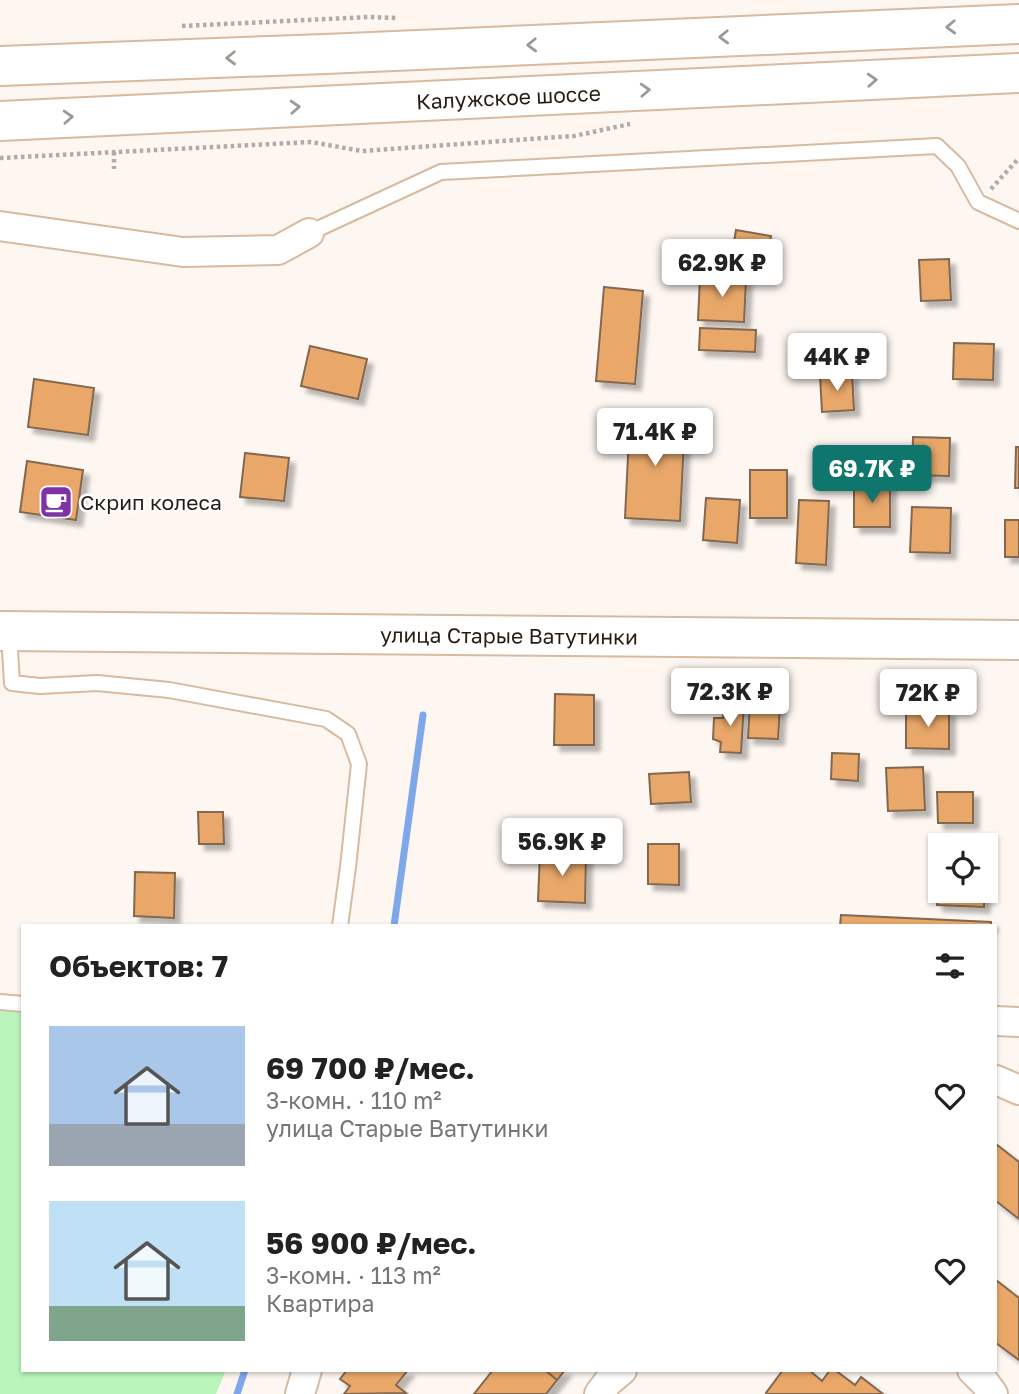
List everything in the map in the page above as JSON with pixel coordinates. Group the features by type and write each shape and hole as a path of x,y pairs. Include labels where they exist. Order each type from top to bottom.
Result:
{"main road":[{"path":"0,66 1019,24"},
{"name":"Калужское шоссе","path":"0,121 1019,73"},
{"name":"улица Старые Ватутинки","path":"4,631 1019,640"}],"street":[{"path":"0,226 183,252 278,250 309,233"},
{"path":"997,1021 1019,1022"},
{"path":"997,1080 1019,1090"},
{"path":"300,1394 306,1372"},
{"path":"599,1394 620,1372"},
{"path":"974,1372 993,1394"}],"lane":[{"path":"309,233 441,172 937,146 958,166 978,202 1019,221"},
{"path":"4,631 12,682 40,686 97,683 169,690 326,719 348,734 359,764 340,924"},
{"path":"0,1002 21,1004"}],"path":[{"path":"0,158 311,142 362,151 574,136 634,124"},
{"path":"114,152 114,169"},
{"path":"978,202 1019,158"}],"green space":[{"path":"0,995 21,997 21,1372 225,1372 216,1394 0,1394"}],"building":[{"path":"736,230 771,236 765,267 731,261"},
{"path":"949,259 951,300 921,301 919,260"},
{"path":"700,277 746,279 744,322 698,320"},
{"path":"604,287 643,291 635,384 596,381"},
{"path":"700,328 756,330 755,352 699,350"},
{"path":"954,343 994,344 993,380 953,379"},
{"path":"310,346 367,359 358,399 301,386"},
{"path":"852,374 854,410 822,412 820,376"},
{"path":"34,379 94,388 88,435 28,427"},
{"path":"630,415 685,418 680,521 625,518"},
{"path":"913,437 950,438 949,476 912,475"},
{"path":"1016,447 1019,447 1019,488 1015,488"},
{"path":"245,453 289,458 284,501 240,497"},
{"path":"27,461 83,470 76,520 20,512"},
{"path":"750,470 787,470 787,518 750,518"},
{"path":"854,484 890,484 890,527 854,527"},
{"path":"706,498 740,500 737,543 703,540"},
{"path":"799,500 829,501 826,565 796,563"},
{"path":"912,507 951,508 950,553 910,552"},
{"path":"1005,520 1019,520 1019,557 1005,557"},
{"path":"555,694 594,695 594,745 554,745"},
{"path":"724,702 744,703 741,753 720,752 721,742 713,739 714,718 723,718"},
{"path":"750,703 780,705 778,739 748,738"},
{"path":"906,710 949,710 949,749 906,748"},
{"path":"832,753 859,754 858,781 831,779"},
{"path":"923,767 925,810 888,811 886,768"},
{"path":"689,772 691,802 651,804 649,774"},
{"path":"937,792 973,792 973,823 938,823"},
{"path":"198,812 223,812 224,844 199,844"},
{"path":"648,844 679,844 679,885 648,884"},
{"path":"540,853 586,854 585,903 538,901"},
{"path":"135,872 175,873 174,918 134,916"},
{"path":"984,903 984,907 937,905"},
{"path":"841,915 991,922 991,924 840,924"},
{"path":"997,1145 1019,1162 1019,1219 997,1202"},
{"path":"997,1281 1019,1298 1019,1360 997,1344"},
{"path":"345,1372 406,1372 396,1385 406,1393 344,1394 350,1386 340,1379"},
{"path":"491,1372 547,1372 557,1380 546,1394 474,1394"},
{"path":"547,1372 563,1372 557,1380"},
{"path":"782,1372 811,1372 822,1381 829,1372 838,1372 855,1385 861,1377 883,1394 768,1394 766,1393"}],"waterway":[{"path":"394,924 423,715"},
{"path":"237,1394 244,1372"}],"place":[{"name":"Скрип колеса","path":"56,502"}]}
